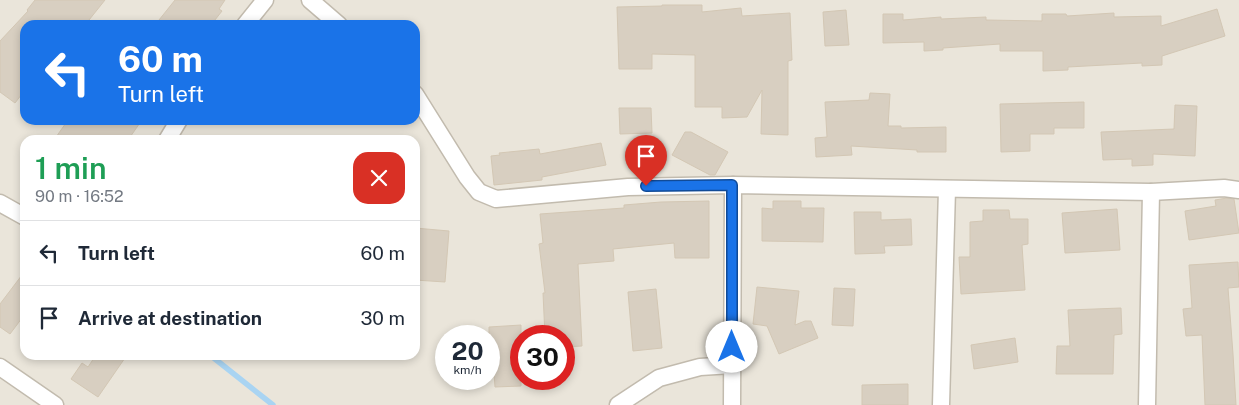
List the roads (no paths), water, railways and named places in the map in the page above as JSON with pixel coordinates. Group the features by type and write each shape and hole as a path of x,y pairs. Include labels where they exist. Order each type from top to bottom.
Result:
{"street":[{"path":"249,20 265,0"},
{"path":"310,0 333,20"},
{"path":"420,102 467,177 479,192 496,198 628,187 732,185 1151,192 1224,188 1239,190"},
{"path":"732,185 732,405"},
{"path":"941,405 947,189"},
{"path":"1147,405 1151,192"},
{"path":"0,203 20,213"},
{"path":"618,405 658,378 700,367 732,365"},
{"path":"0,367 55,405"}],"waterway":[{"path":"216,360 273,405"}]}
